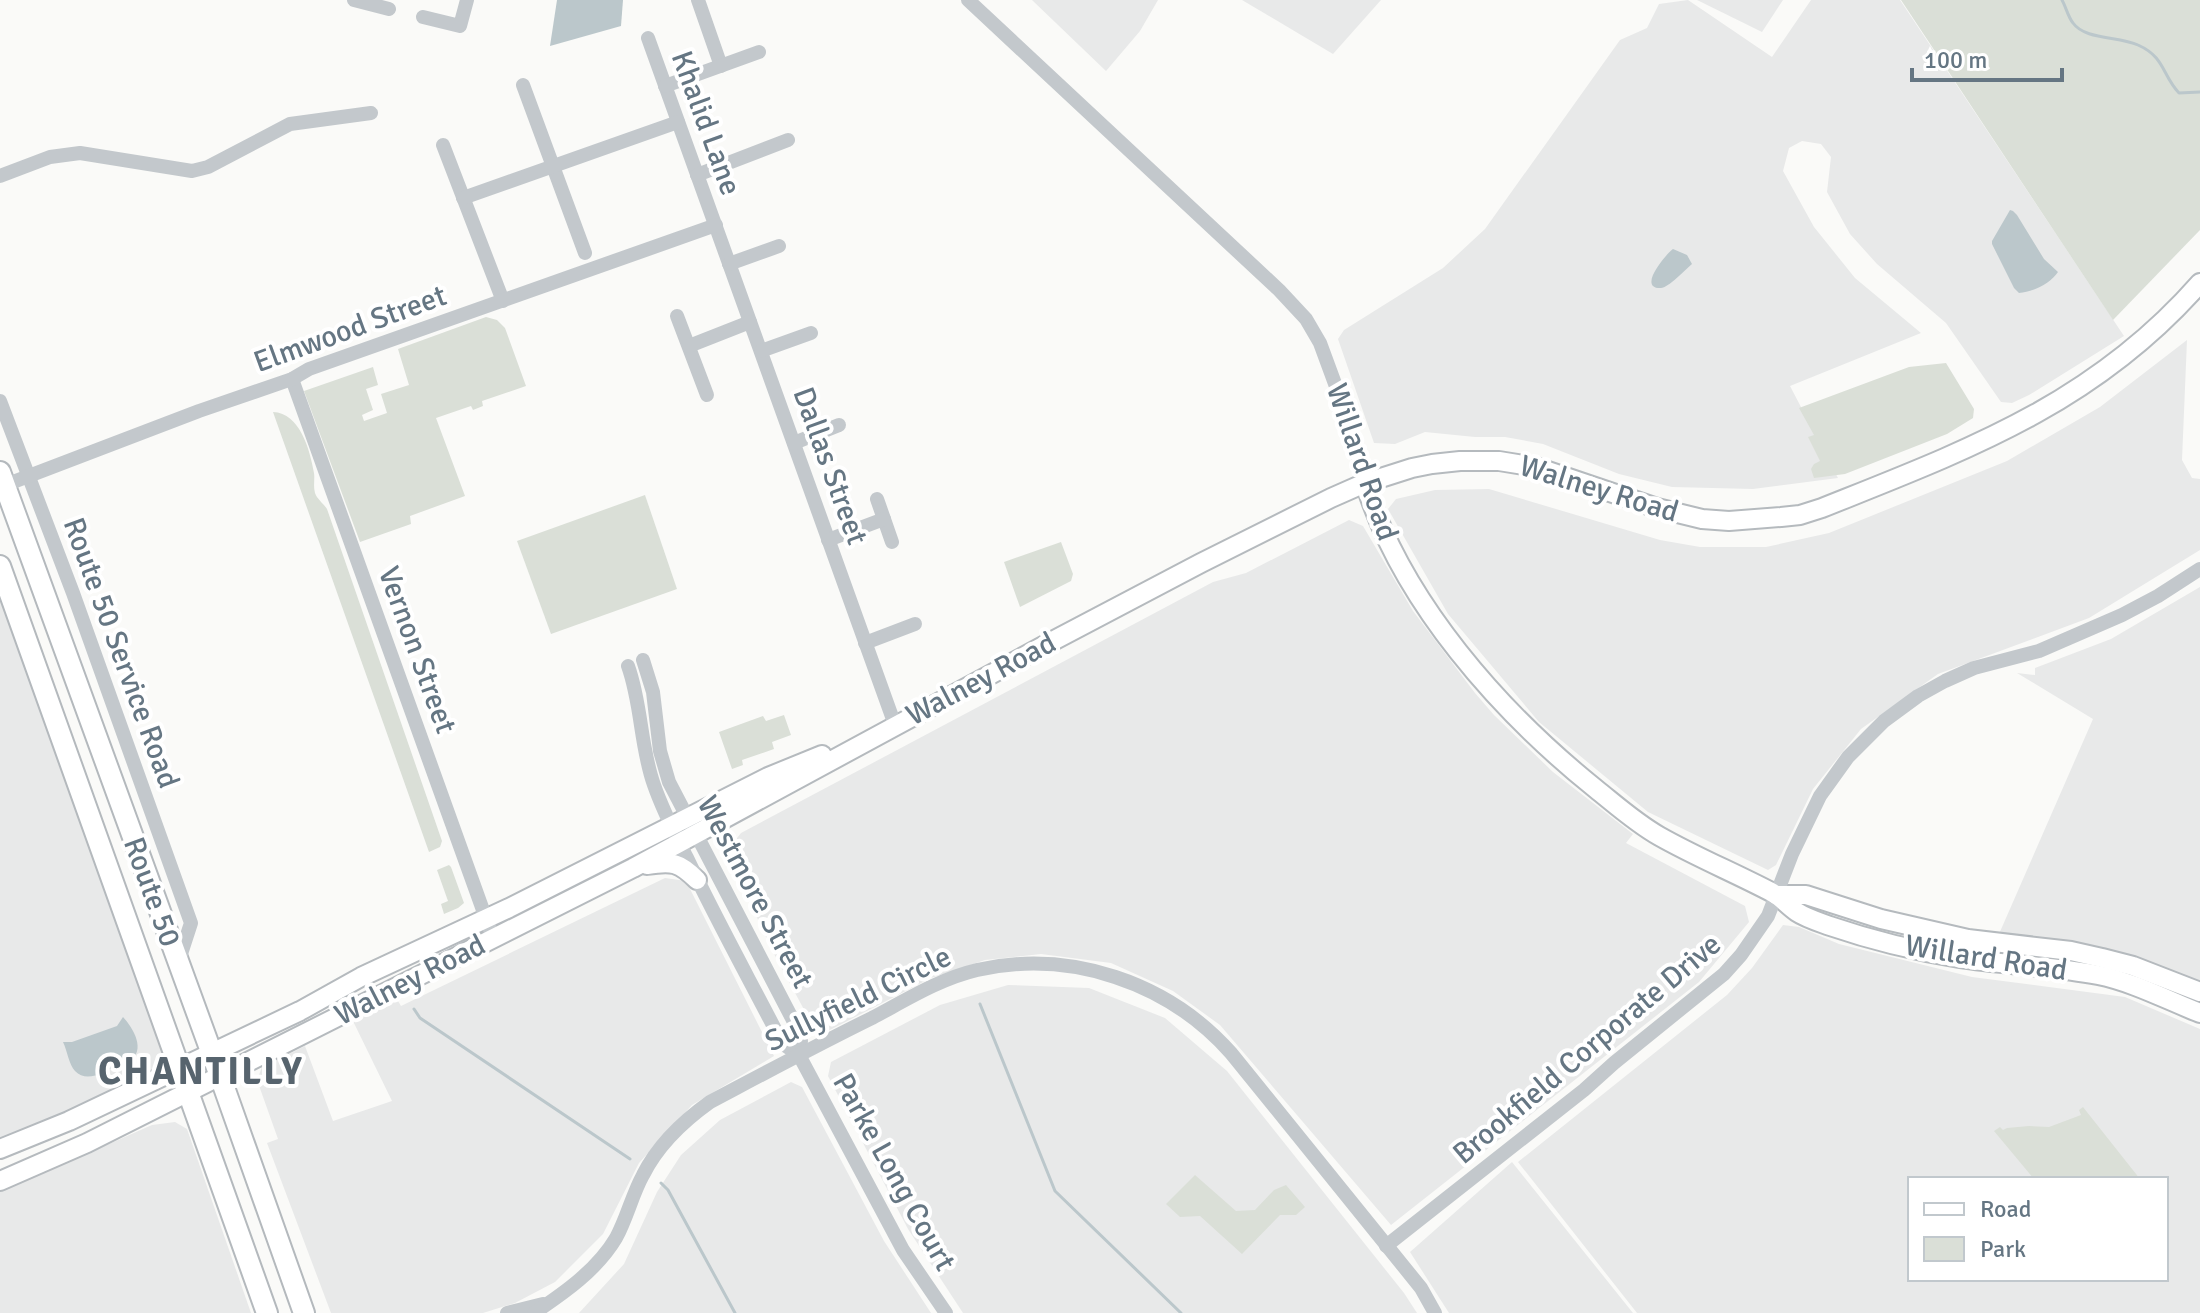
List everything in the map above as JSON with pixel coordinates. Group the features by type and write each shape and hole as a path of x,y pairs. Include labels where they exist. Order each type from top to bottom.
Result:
{"highway":[{"name":"Route 50","path":"2,481 304,1313"},
{"name":"Route 50","path":"0,566 267,1313"}],"main road":[{"name":"Walney Road","path":"0,1181 87,1143 633,868 684,830 768,777 895,725 1213,557 1365,483 1432,464 1499,461 1536,467 1657,508 1702,519 1729,521 1800,515 1978,444 2063,399 2152,334 2200,283"},
{"name":"Willard Road","path":"1365,483 1375,516 1389,544 1429,611 1482,680 1525,727 1571,769 1659,836 1776,895 1799,914 1830,926 1959,958 2098,975 2200,1013"},
{"name":"Walney Road","path":"0,1149 69,1121 300,1011 361,977 684,830"},
{"path":"633,868 675,863 686,868 697,880"},
{"name":"Willard Road","path":"1776,895 1806,895 1881,919 1952,936 2071,951 2102,958 2133,966 2200,992"}],"street":[{"path":"354,0 389,9"},
{"path":"423,17 460,26 467,0"},
{"path":"698,0 721,66"},
{"name":"Willard Road","path":"968,0 1279,290 1306,319 1329,365 1365,483"},
{"name":"Khalid Lane","path":"648,38 716,225"},
{"path":"665,86 759,52"},
{"path":"523,85 585,253"},
{"path":"0,176 50,157 80,153 192,171 208,167 290,124 371,113"},
{"path":"463,198 678,122"},
{"path":"697,175 788,140"},
{"path":"443,145 503,301"},
{"name":"Dallas Street","path":"716,225 895,725"},
{"name":"Elmwood Street","path":"2,481 29,477 199,411 292,379 309,369 716,225"},
{"path":"729,264 779,246"},
{"path":"677,316 707,395"},
{"path":"689,346 750,322"},
{"path":"761,351 811,333"},
{"name":"Vernon Street","path":"292,379 493,938"},
{"name":"Route 50 Service Road","path":"0,401 73,593 191,923 178,963"},
{"path":"794,443 839,425"},
{"path":"877,499 892,542"},
{"path":"828,540 884,519"},
{"name":"Brookfield Corporate Drive","path":"1386,1246 1584,1090 1724,974 1768,916 1809,817 1829,782 1858,745 1893,713 1960,674 2039,651 2122,615 2200,569"},
{"path":"865,643 915,624"},
{"name":"Westmore Street","path":"628,666 638,700 649,769 684,830 795,1024 801,1041 799,1055 786,1046 777,1033 697,880 684,830 675,795 664,764 653,692 643,660"},
{"name":"Sullyfield Circle","path":"534,1313 551,1308 606,1251 622,1224 643,1173 659,1149 678,1127 710,1102 935,985 976,970 1027,964 1068,966 1110,974 1177,1005 1215,1036 1421,1288 1435,1313"},
{"name":"Parke Long Court","path":"799,1055 903,1250 946,1313"},
{"name":"Sullyfield Circle","path":"507,1313 551,1308"}],"shaded area":[{"path":"557,0 623,0 621,26 550,46"},
{"path":"1032,0 1158,0 1140,31 1106,71"},
{"path":"1242,0 1381,0 1333,54"},
{"path":"1688,0 1772,57 1811,0 1900,0 2124,336 2029,395 2012,403 2001,402 1946,323 1877,264 1850,234 1827,192 1831,157 1821,144 1802,141 1789,148 1783,171 1814,227 1855,278 1921,333 1790,386 1838,478 1753,489 1672,487 1619,474 1543,444 1505,437 1425,432 1395,444 1374,443 1338,339 1344,330 1443,268 1485,229 1620,40 1647,28 1659,4"},
{"path":"1697,0 1783,0 1762,32"},
{"path":"2010,210 2017,215 2044,259 2058,272 2036,289 2019,293 1992,244"},
{"path":"1673,249 1687,255 1692,264 1668,285 1654,287 1651,283 1655,270"},
{"path":"2187,340 2182,460 2192,478 2200,479 2200,550 2089,618 1938,674 1861,729 1813,789 1776,865 1768,870 1648,812 1539,722 1448,614 1388,509 1396,499 1435,490 1489,489 1660,540 1700,547 1766,547 1829,533 2007,461 2100,407"},
{"path":"1349,520 1363,526 1413,611 1494,715 1553,772 1633,834 1626,843 1745,906 1749,922 1699,982 1391,1225 1220,1025 1173,991 1111,963 1041,954 985,960 931,978 826,1032 815,1030 772,950 731,861 730,847 741,833 1213,582 1246,573"},
{"path":"0,566 180,1067 0,1144"},
{"path":"2200,587 2200,985 2131,956 2062,940 1999,934 2093,719 2017,673 2035,675 2035,668 2111,639"},
{"path":"665,878 686,881 774,1056 692,1105 639,1163 603,1234 555,1282 515,1303 483,1313 331,1313 267,1143 278,1139 257,1080 262,1067 305,1046 333,1121 392,1101 351,1017 395,996 401,1006"},
{"path":"1783,925 1799,927 1839,944 1972,977 2125,997 2200,1029 2200,1313 1637,1313 1518,1162 1727,995 1752,968"},
{"path":"1008,985 1089,988 1165,1018 1227,1071 1417,1313 963,1313 908,1229 828,1076 831,1062 940,1005"},
{"path":"123,1017 138,1045 134,1057 128,1063 96,1075 85,1076 75,1071 63,1042 72,1042 117,1026"},
{"path":"791,1082 802,1087 884,1241 931,1313 579,1313 624,1264 657,1192 681,1155 720,1120"},
{"path":"175,1122 187,1129 251,1313 0,1313 0,1192 152,1125"},
{"path":"1512,1162 1633,1313 1449,1313 1410,1252"}],"green space":[{"path":"1901,0 2200,0 2200,230 2113,320"},
{"path":"486,317 497,320 505,328 526,386 482,401 483,406 473,410 471,406 436,418 465,496 410,516 411,524 360,542 304,391 373,367 378,385 366,389 373,410 362,415 364,421 387,413 381,394 409,385 398,349"},
{"path":"1946,363 1974,409 1973,418 1947,434 1845,474 1814,478 1811,469 1820,461 1808,437 1814,435 1799,408 1909,367"},
{"path":"273,412 282,414 297,426 310,454 315,493 327,509 442,841 440,847 429,852"},
{"path":"645,495 677,589 551,634 517,541"},
{"path":"1061,542 1073,574 1071,581 1020,607 1004,562"},
{"path":"784,715 791,735 772,742 774,749 742,760 743,765 732,769 719,732 763,716 766,721"},
{"path":"449,865 464,903 444,914 441,904 448,901 437,870"},
{"path":"2083,1107 2138,1177 2032,1177 1994,1131 2000,1127 2003,1130 2049,1127 2081,1115 2079,1110"},
{"path":"1195,1175 1236,1211 1255,1210 1274,1190 1286,1185 1305,1207 1296,1215 1280,1215 1242,1254 1200,1216 1180,1217 1166,1204"}],"waterway":[{"path":"2062,0 2071,21 2078,28 2138,45 2153,55 2179,93 2200,92"},
{"path":"980,1004 1055,1191 1181,1313"},
{"path":"414,1009 420,1018 630,1159"},
{"path":"661,1183 668,1190 735,1313"}],"district":[{"name":"CHANTILLY","path":"201,1071"}]}
